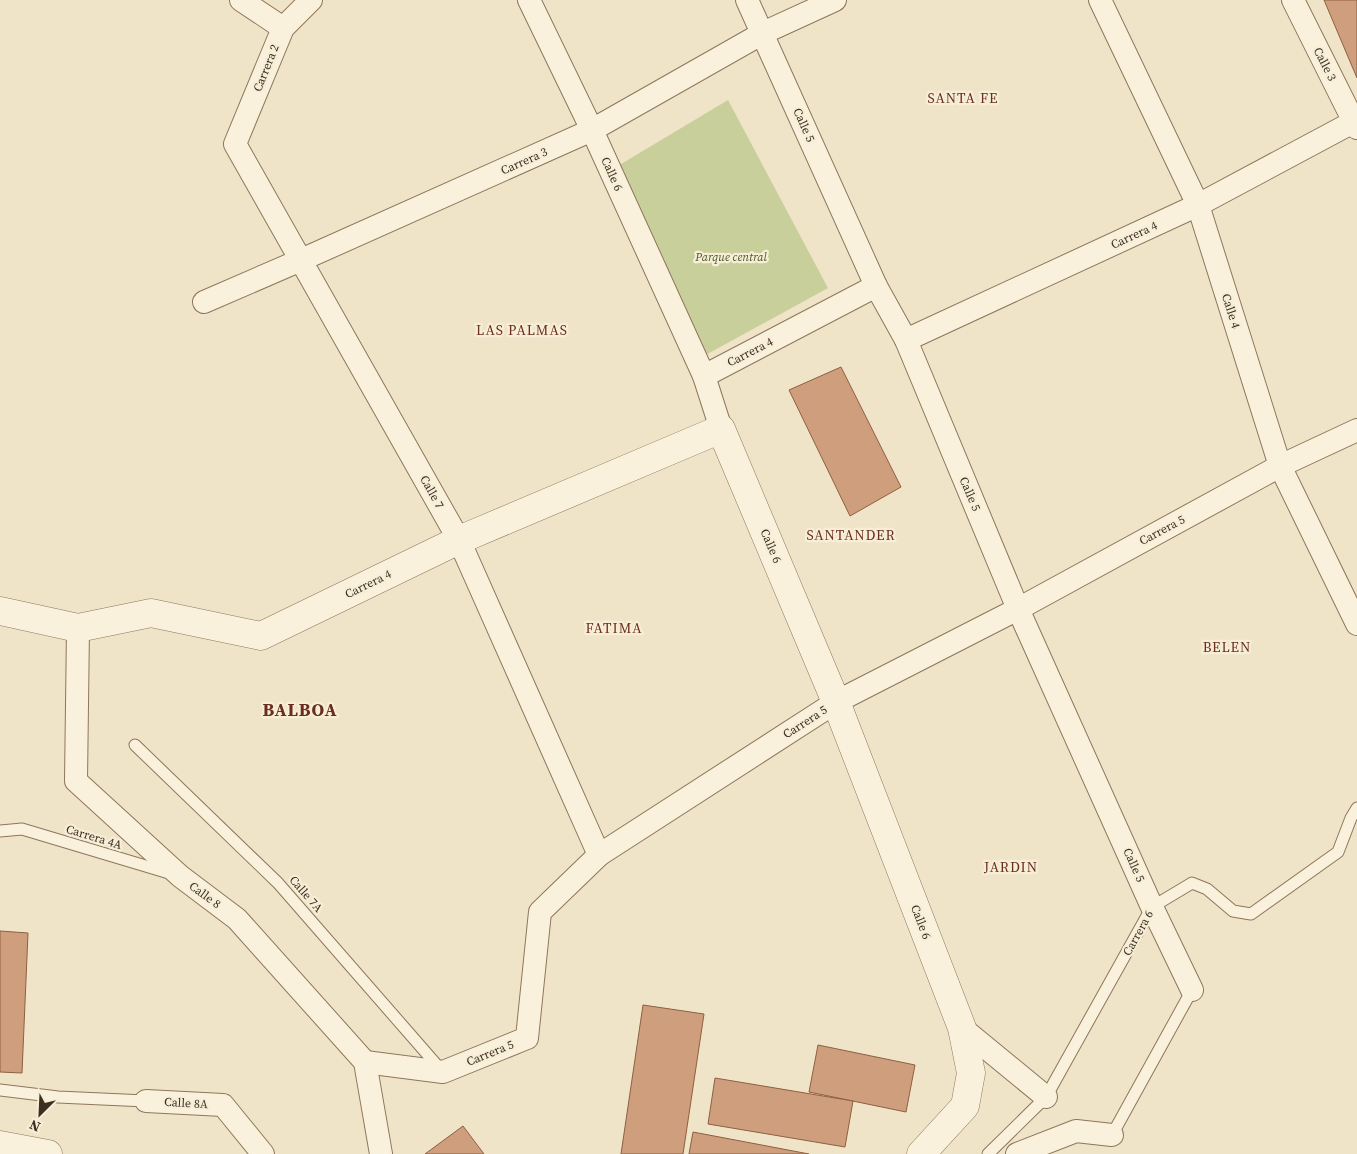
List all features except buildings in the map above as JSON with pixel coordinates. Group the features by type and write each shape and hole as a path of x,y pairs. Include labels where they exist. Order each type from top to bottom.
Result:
{"street":[{"path":"240,0 283,28"},
{"name":"Carrera 2","path":"235,144 283,28 311,0"},
{"name":"Calle 6","path":"529,0 592,130 704,376 721,429 836,702 962,1028 971,1073 965,1106 922,1154"},
{"name":"Calle 5","path":"747,0 876,286 906,340 1018,609 1152,907 1192,990"},
{"name":"Carrera 3","path":"204,302 592,130 763,33 835,0"},
{"name":"Calle 4","path":"1100,0 1198,205 1280,466 1357,624"},
{"name":"Calle 3","path":"1293,0 1356,123"},
{"name":"Carrera 4","path":"906,340 1198,205 1356,123"},
{"name":"Calle 7","path":"235,144 459,540 599,855"},
{"name":"Carrera 4","path":"704,376 876,286"},
{"name":"Carrera 4","path":"0,611 78,628 151,613 262,636 459,540 721,429"},
{"name":"Carrera 5","path":"365,1062 443,1072 528,1038 540,912 599,855 836,702 1018,609 1280,466 1357,430"},
{"name":"Calle 8","path":"78,628 76,781 180,876 237,918 365,1062"},
{"path":"962,1028 1046,1097"},
{"path":"365,1062 381,1154"},
{"name":"Calle 8A","path":"146,1101 223,1105 262,1154"},
{"path":"1017,1154 1076,1130 1112,1135"},
{"path":"0,1146 48,1154"}],"lane":[{"name":"Calle 7A","path":"135,745 278,883 443,1072"},
{"name":"Carrera 6","path":"988,1154 1046,1097 1152,907 1192,883 1207,889 1233,910 1251,914 1338,852 1351,818 1357,808"},
{"name":"Carrera 4A","path":"0,831 22,830 180,876"},
{"path":"1112,1135 1192,990"},
{"path":"0,1090 58,1097 146,1101"}],"green space":[{"name":"Parque central","path":"728,100 828,288 702,357 611,170"}],"district":[{"name":"SANTA FE","path":"963,98"},
{"name":"LAS PALMAS","path":"522,330"},
{"name":"SANTANDER","path":"851,535"},
{"name":"FATIMA","path":"614,628"},
{"name":"BELEN","path":"1227,647"},
{"name":"BALBOA","path":"300,709"},
{"name":"JARDIN","path":"1011,867"}]}
